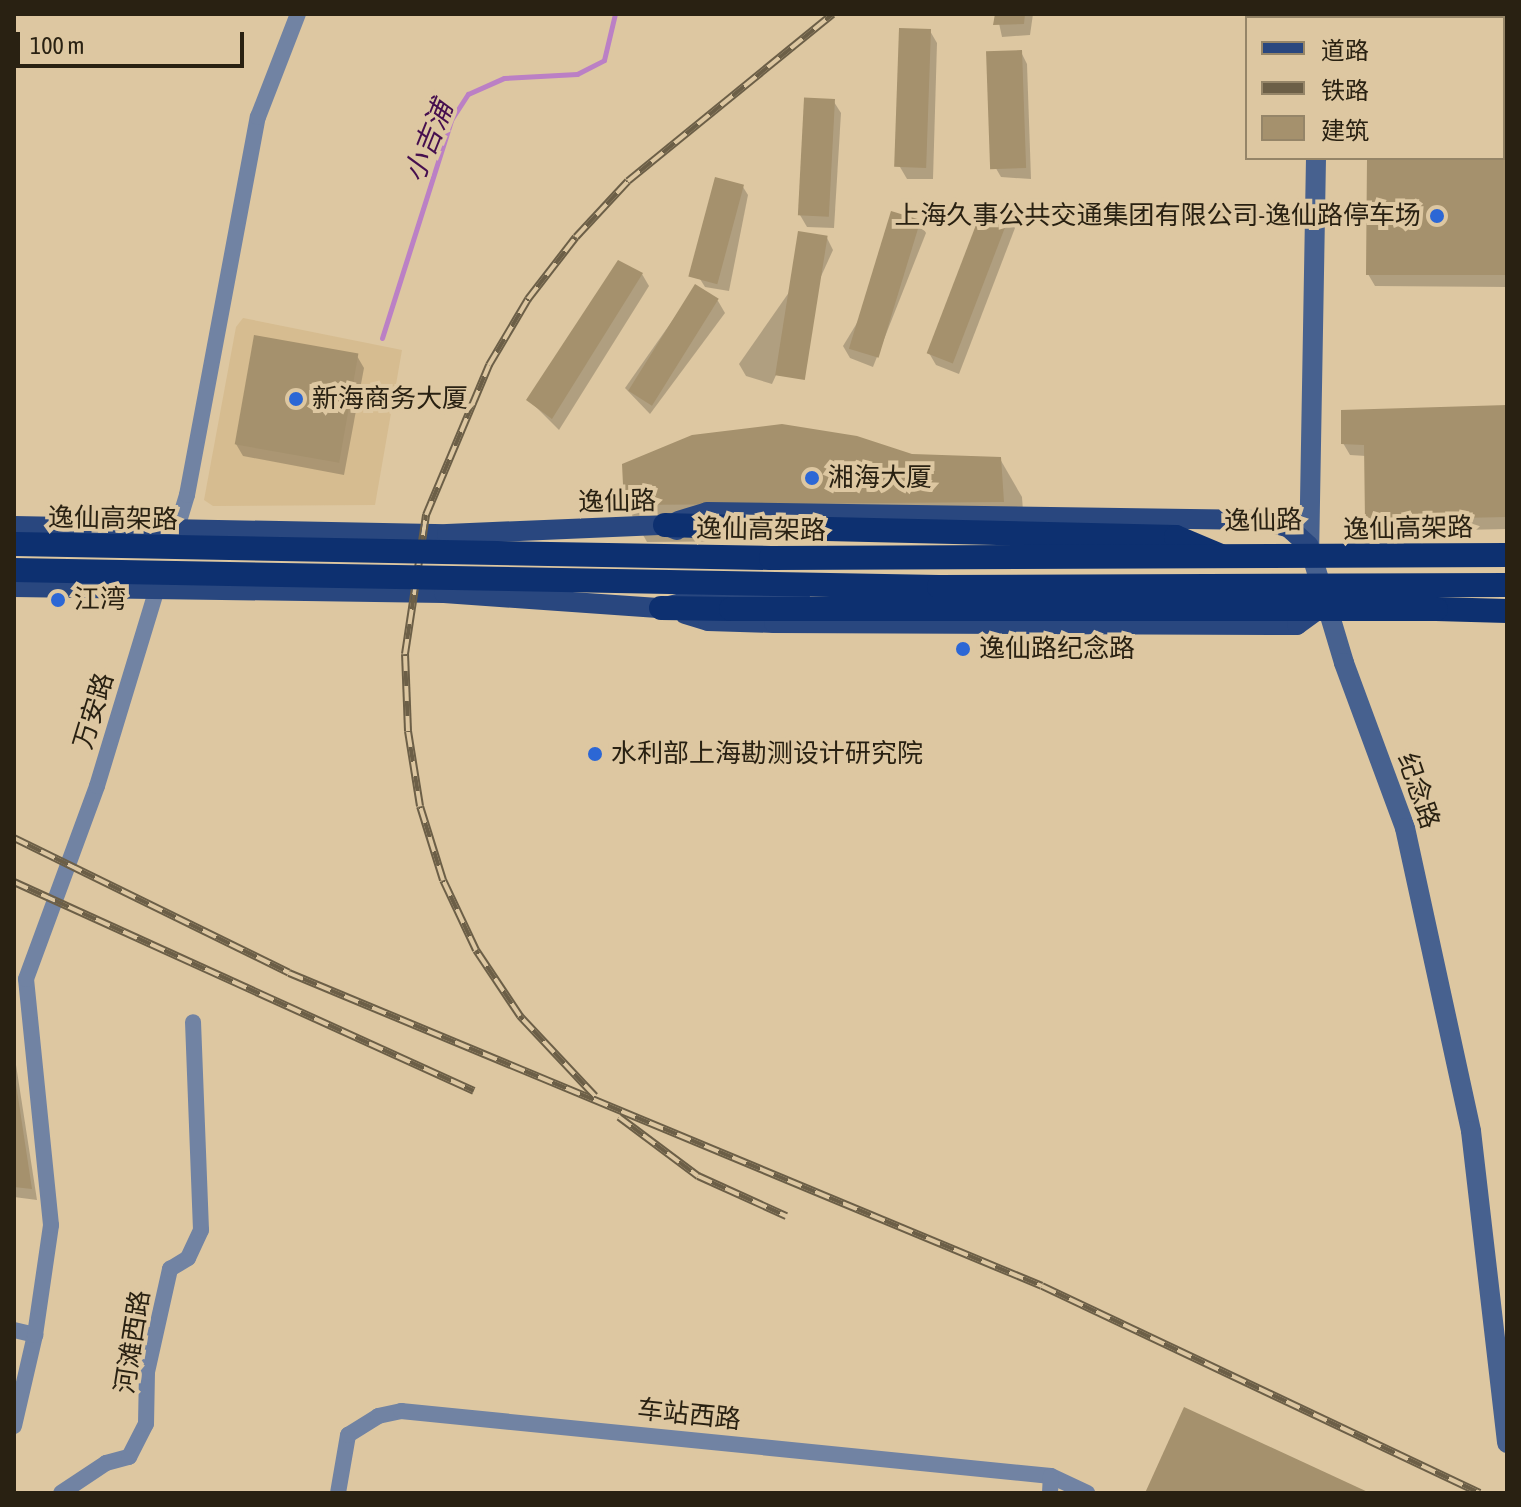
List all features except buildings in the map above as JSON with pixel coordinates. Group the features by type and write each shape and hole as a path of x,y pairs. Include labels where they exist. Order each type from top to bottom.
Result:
{"highway":[{"path":"665,525 1176,537 1230,560"},
{"name":"逸仙高架路","path":"14,544 375,554 1230,560 1507,552"},
{"name":"逸仙高架路","path":"14,570 923,587 1507,585"},
{"path":"1300,587 1436,609"},
{"path":"661,608 1507,611"}],"main road":[{"path":"665,525 707,512 1259,520 1288,527 1309,546"},
{"name":"逸仙路","path":"14,526 447,534 665,525 698,538 1309,546 1507,552"},
{"path":"444,593 432,586 425,566 433,542 447,534"},
{"path":"14,587 444,593 661,608 708,621 1094,626 1297,625 1326,605 1507,604"}],"street":[{"name":"万安路","path":"14,1426 35,1335 51,1225 26,979 97,786 177,529 258,117 298,14"},
{"name":"纪念路","path":"1316,160 1309,546 1326,605 1405,828 1471,1131 1505,1399 1507,1443"},
{"name":"河滩西路","path":"61,1493 106,1463 129,1457 146,1424 147,1372 170,1269 188,1258 201,1230 193,1022"},
{"path":"14,1330 35,1335"},
{"name":"车站西路","path":"338,1493 348,1435 378,1416 401,1411 1050,1485 1087,1493"}],"shaded area":[{"path":"243,318 402,350 375,505 213,506 204,500 236,327"}],"waterway":[{"name":"小吉浦","path":"382,338 451,120 468,94 504,78 577,74 604,60 615,14"}],"railway":[{"path":"595,1096 520,1016 476,950 443,880 420,806 408,731 405,654 426,515 489,365 528,299 576,237 628,181 833,14"},
{"path":"14,838 289,973 1042,1286 1480,1493"},
{"path":"14,882 474,1091"},
{"path":"619,1117 698,1176 786,1216"}],"place":[{"name":"上海久事公共交通集团有限公司-逸仙路停车场","path":"1437,216"},
{"name":"新海商务大厦","path":"296,399"},
{"name":"湘海大厦","path":"812,478"},
{"name":"江湾","path":"58,600"},
{"name":"逸仙路纪念路","path":"963,649"},
{"name":"水利部上海勘测设计研究院","path":"595,754"}]}
